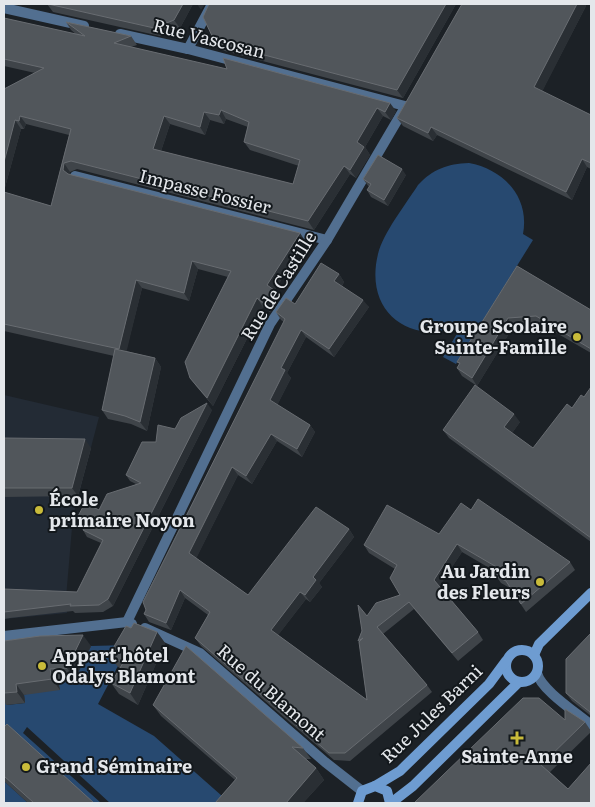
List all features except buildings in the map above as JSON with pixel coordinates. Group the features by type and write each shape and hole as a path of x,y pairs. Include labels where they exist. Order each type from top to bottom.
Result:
{"main road":[{"path":"534,654 521,650 512,653 506,661 508,676 519,682 530,681 537,674 539,666 534,654 539,644 591,593"},
{"name":"Rue Jules Barni","path":"359,799 375,786 400,771 489,684 506,661"},
{"path":"375,786 387,791 391,803 413,786 519,682"}],"street":[{"path":"188,50 212,4"},
{"path":"4,8 90,27"},
{"name":"Rue Vascosan","path":"110,32 408,101"},
{"name":"Rue de Castille","path":"127,622 270,324 327,240 408,101"},
{"name":"Impasse Fossier","path":"75,176 327,240"},
{"name":"Rue du Blamont","path":"4,636 127,622 163,634 200,652 325,762 359,799"},
{"path":"537,674 538,679 550,691 591,724"}],"shaded area":[{"path":"469,163 493,171 511,187 518,197 522,208 523,234 533,240 456,364 443,357 461,327 442,331 424,331 408,327 394,319 384,307 378,292 375,274 378,254 385,237 418,185 429,175 441,168"},
{"name":"École primaire Noyon","path":"4,395 99,417 73,516 66,598 67,613 4,619"},
{"path":"129,645 98,704 154,736 222,796 216,803 110,803 27,727 23,733 101,803 89,803 4,754 4,699 7,705 25,703 24,695 58,680 75,679 91,646"},
{"path":"4,781 28,803 4,803"}],"place":[{"name":"Groupe Scolaire Sainte-Famille","path":"577,337"},
{"name":"École primaire Noyon","path":"39,510"},
{"name":"Au Jardin des Fleurs","path":"540,582"},
{"name":"Appart'hôtel Odalys Blamont","path":"42,666"},
{"name":"Sainte-Anne","path":"517,738"},
{"name":"Grand Séminaire","path":"26,767"}]}
